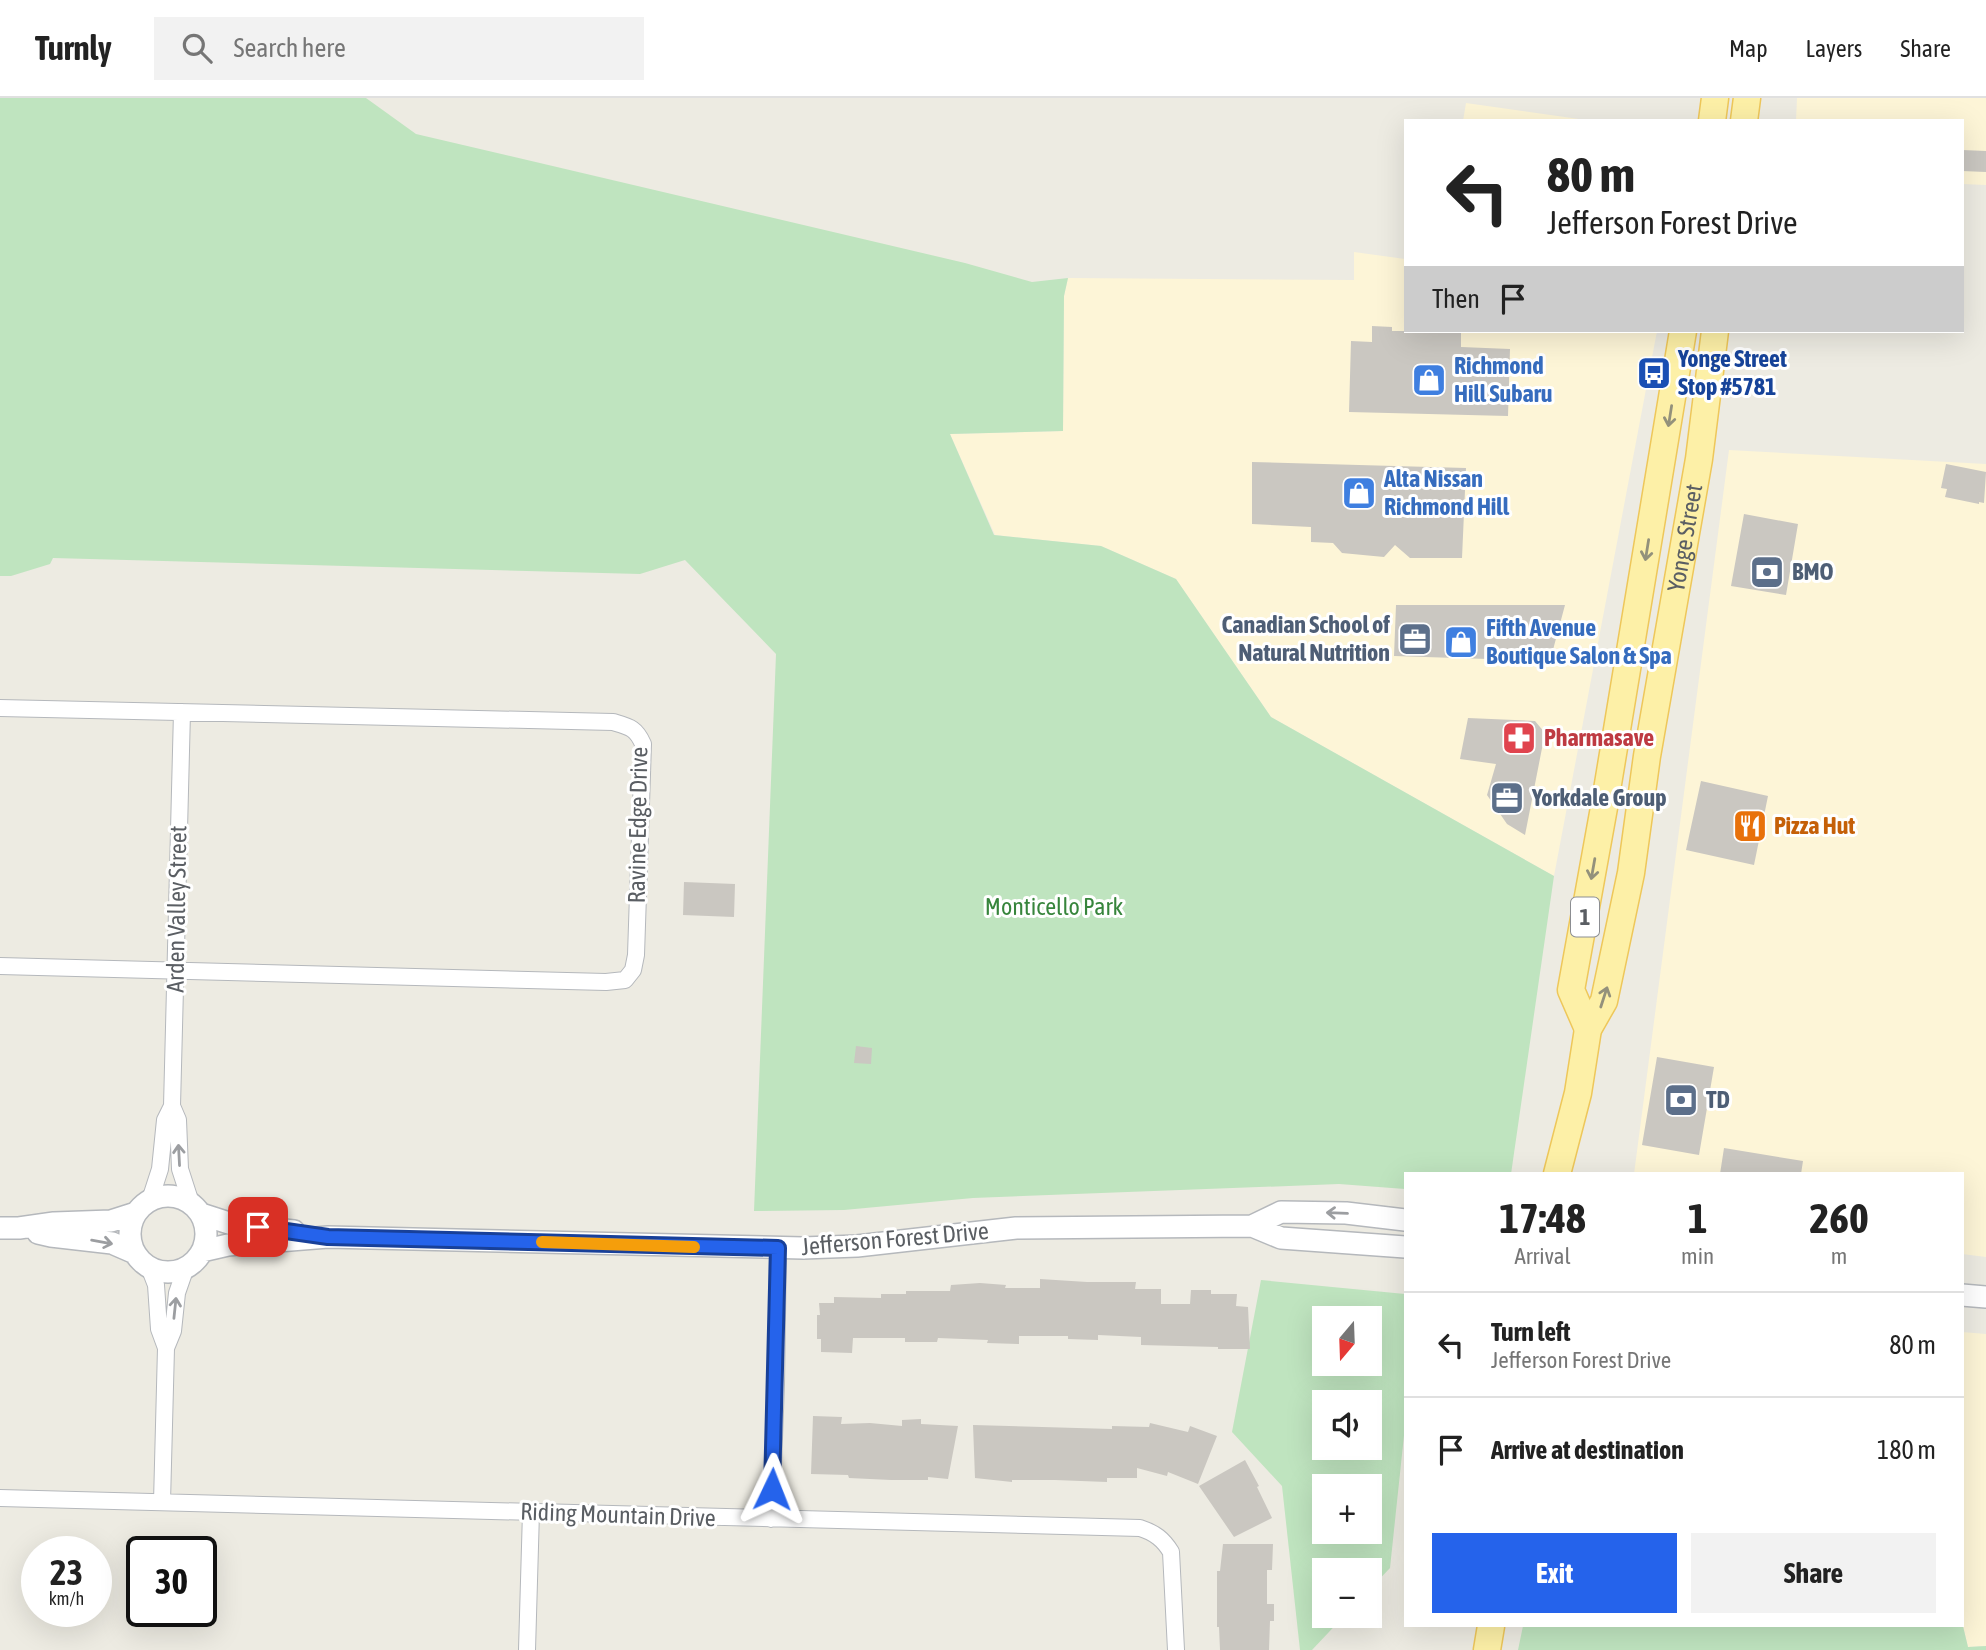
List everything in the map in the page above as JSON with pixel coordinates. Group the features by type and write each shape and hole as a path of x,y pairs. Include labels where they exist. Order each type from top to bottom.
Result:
{"main road":[{"path":"1712,119 1715,98"},
{"path":"1744,119 1747,98"},
{"name":"Yonge Street","path":"1588,1029 1571,990 1683,333"},
{"name":"Yonge Street","path":"1558,1172 1578,1093 1588,1029 1604,1001 1631,873 1647,756 1699,459 1715,333"},
{"path":"1487,1650 1491,1627"}],"street":[{"name":"Ravine Edge Drive","path":"0,708 613,722 628,726 638,733 643,744 636,955 633,970 625,980 606,982 175,971"},
{"name":"Arden Valley Street","path":"182,712 172,1106 178,1120 180,1169 196,1208"},
{"path":"0,966 175,971"},
{"name":"Arden Valley Street","path":"143,1206 160,1169 165,1120 172,1106"},
{"path":"159,1196 173,1196 196,1208 206,1232 202,1251 194,1262 186,1268 167,1272 112,1243 10,1228 111,1221 159,1196"},
{"path":"143,1206 129,1231 130,1240 156,1284 159,1329 166,1348"},
{"name":"Jefferson Forest Drive","path":"196,1208 235,1225 328,1237"},
{"name":"Jefferson Forest Drive","path":"1252,1226 1281,1212 1346,1213 1404,1220"},
{"name":"Jefferson Forest Drive","path":"202,1251 228,1245 328,1237 778,1248 857,1247 1016,1228 1252,1226 1281,1238 1404,1247"},
{"path":"771,1519 778,1248"},
{"path":"162,1502 166,1348 173,1331 177,1293 186,1268"},
{"path":"1964,1295 1986,1297"},
{"name":"Riding Mountain Drive","path":"0,1498 1140,1528 1154,1533 1165,1542 1171,1552 1175,1650"},
{"path":"527,1650 531,1512"}],"shaded area":[{"path":"1797,98 1986,98 1986,185 1964,184 1964,119 1796,119"},
{"path":"1466,103 1579,119 1463,119"},
{"path":"1354,252 1404,259 1404,333 1657,333 1554,876 1271,717 1176,579 1101,546 995,535 950,434 1063,431 1064,296 1068,278 1354,280"},
{"path":"1729,450 1986,464 1986,1257 1964,1254 1964,1172 1634,1172"},
{"path":"1964,1332 1986,1334 1986,1646 1968,1647 1963,1627"}],"green space":[{"name":"Monticello Park","path":"0,98 366,98 416,134 965,263 1032,282 1068,278 1064,296 1063,431 950,434 994,535 1101,546 1176,579 1271,717 1554,876 1511,1172 1404,1172 1404,1189 1339,1184 973,1198 844,1210 754,1211 776,654 685,560 640,574 53,558 50,564 11,576 0,576"},
{"path":"1261,1280 1404,1294 1404,1435 1390,1568 1382,1576 1382,1558 1312,1558 1312,1628 1333,1628 1312,1650 1300,1650 1282,1486 1232,1432"},
{"path":"1523,1627 1963,1627 1968,1647 1986,1646 1986,1650 1518,1650"}],"building":[{"path":"1964,150 1986,151 1986,172 1964,171"},
{"name":"Richmond Hill Subaru","path":"1372,326 1392,327 1392,331 1404,333 1461,333 1461,347 1510,349 1508,416 1349,412 1351,341 1372,342"},
{"name":"Alta Nissan Richmond Hill","path":"1252,462 1466,468 1462,558 1410,558 1395,545 1384,557 1342,553 1333,543 1311,542 1311,527 1252,524"},
{"path":"1946,464 1986,472 1984,503 1945,497 1947,489 1941,488"},
{"path":"1744,514 1798,524 1786,595 1731,586"},
{"path":"1396,605 1565,605 1550,661 1394,656"},
{"path":"1468,718 1535,721 1545,733 1525,835 1507,824 1487,795 1496,764 1460,759"},
{"path":"1701,781 1768,796 1754,865 1686,850"},
{"path":"684,882 735,884 734,917 683,915"},
{"path":"856,1046 872,1048 871,1064 854,1063"},
{"path":"1657,1057 1714,1067 1699,1155 1642,1145"},
{"path":"1724,1148 1803,1161 1801,1172 1720,1172"},
{"path":"1040,1279 1136,1282 1135,1289 1161,1289 1161,1304 1190,1304 1191,1290 1211,1290 1211,1294 1237,1294 1236,1306 1248,1307 1250,1349 1141,1345 1141,1337 1098,1335 1098,1340 1068,1339 1068,1336 1019,1336 1019,1344 938,1338 937,1342 905,1342 905,1338 853,1338 852,1353 821,1352 821,1339 817,1339 819,1303 834,1303 834,1297 881,1298 881,1294 950,1291 951,1285 980,1283 1006,1285 1005,1288 1040,1288"},
{"path":"813,1416 842,1417 841,1424 902,1426 902,1420 921,1419 921,1424 958,1426 948,1479 928,1477 928,1480 891,1480 811,1474"},
{"path":"1150,1423 1188,1432 1190,1426 1217,1436 1198,1484 1168,1472 1167,1476 1137,1468 1137,1478 1107,1478 1107,1482 1012,1482 975,1478 973,1425 1112,1429 1112,1426 1149,1427"},
{"path":"1245,1460 1272,1518 1234,1537 1199,1486"},
{"path":"1223,1544 1273,1544 1272,1570 1267,1570 1267,1604 1274,1604 1274,1621 1270,1621 1269,1650 1220,1650 1217,1627 1217,1571 1220,1571"}],"slow traffic":[{"path":"542,1242 694,1247"}],"place":[{"name":"Yonge Street Stop #5781","path":"1654,373"},
{"name":"Richmond Hill Subaru","path":"1429,380"},
{"name":"Alta Nissan Richmond Hill","path":"1359,493"},
{"name":"BMO","path":"1767,572"},
{"name":"Canadian School of Natural Nutrition","path":"1415,639"},
{"name":"Fifth Avenue Boutique Salon & Spa","path":"1461,642"},
{"name":"Pharmasave","path":"1519,738"},
{"name":"Yorkdale Group","path":"1507,798"},
{"name":"Pizza Hut","path":"1750,826"},
{"name":"TD","path":"1681,1100"}],"route":[{"path":"258,1227 328,1237 778,1248 772,1489"}]}
